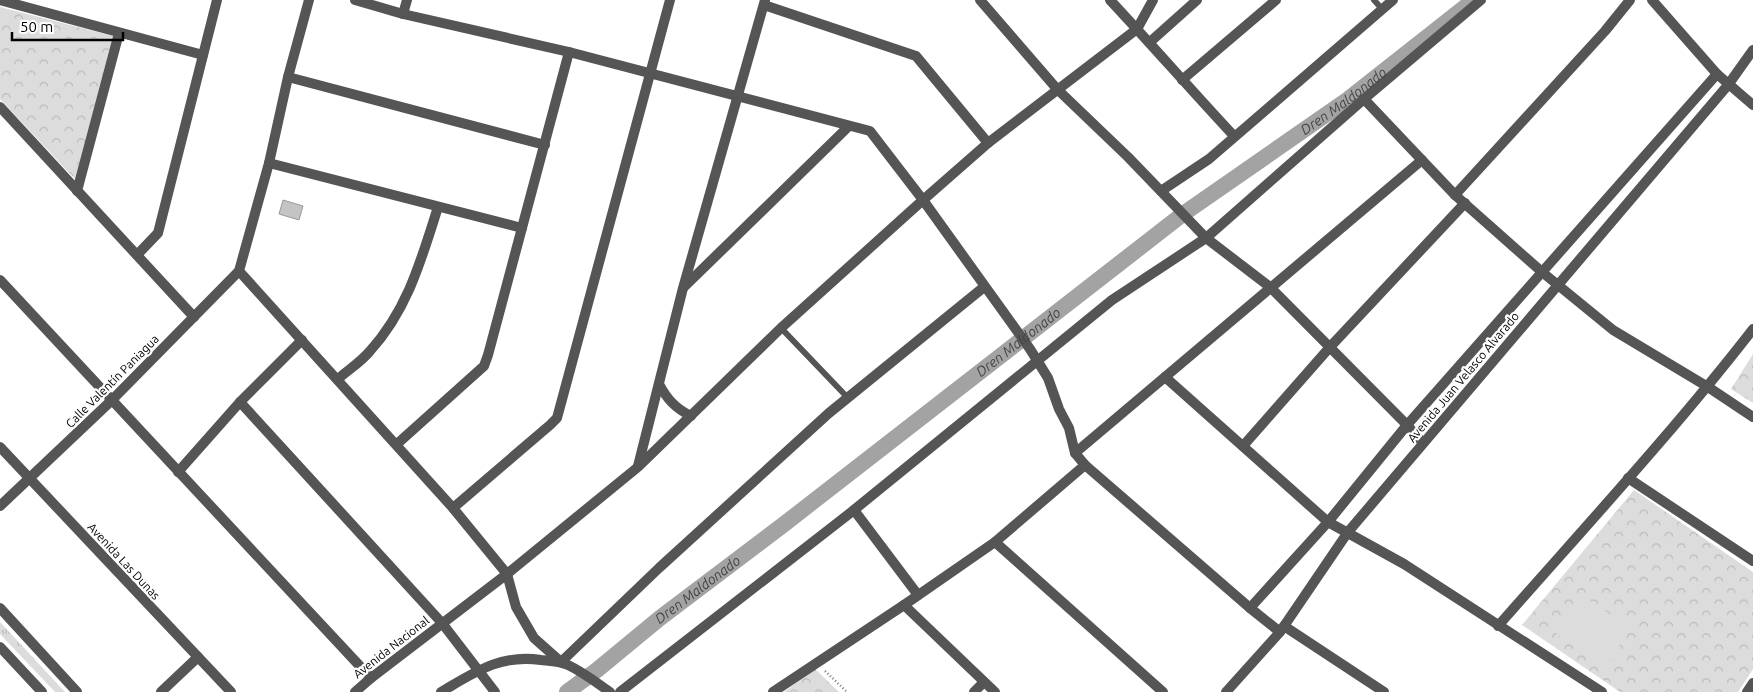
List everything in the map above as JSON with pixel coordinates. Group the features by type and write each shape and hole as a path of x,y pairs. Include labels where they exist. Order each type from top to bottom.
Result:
{"street":[{"path":"0,0 203,55"},
{"path":"137,255 158,233 216,0"},
{"path":"309,0 288,77 269,163 239,271 453,508 506,574 516,607 534,638 561,662 607,690"},
{"path":"355,0 403,14 569,52 870,131 923,200 984,288 1030,349 1048,378 1059,409 1069,428 1076,454 1085,464 1250,608 1384,692"},
{"path":"403,14 407,0"},
{"path":"453,508 557,418 670,0"},
{"path":"980,0 1058,89 1206,238 1270,287 1408,425 1423,443"},
{"path":"1110,0 1234,136"},
{"path":"1137,28 1153,0"},
{"path":"1150,42 1197,0"},
{"path":"1182,80 1276,0"},
{"path":"1161,191 1209,158 1393,0"},
{"path":"620,692 854,510 1112,300 1206,238 1364,99 1481,0"},
{"path":"1455,195 1605,31 1630,0"},
{"path":"1652,0 1717,74 1753,105"},
{"path":"638,467 683,288 764,2 916,56 988,143"},
{"name":"Avenida Nacional","path":"355,692 506,574 638,467 781,328 923,200 988,143 1137,28"},
{"path":"78,191 119,33"},
{"name":"Avenida Juan Velasco Alvarado","path":"1226,692 1282,629 1348,532 1728,84 1753,50"},
{"path":"397,444 484,366 569,52"},
{"path":"1250,608 1328,522 1408,425 1717,74"},
{"path":"288,77 545,145"},
{"path":"1364,99 1455,195 1542,272 1613,330 1708,387 1753,417"},
{"path":"0,107 194,317"},
{"path":"683,288 849,126"},
{"path":"1076,454 1270,287 1422,160"},
{"path":"269,163 522,228"},
{"path":"1243,446 1330,347 1465,203"},
{"path":"338,379 368,353 385,333 402,307 416,275 438,207"},
{"name":"Calle Valentín Paniagua","path":"0,506 112,400 239,271"},
{"path":"2,287 112,400 371,678"},
{"path":"561,662 728,504 829,412 984,288"},
{"path":"1498,626 1691,404 1708,387 1753,329"},
{"path":"178,472 240,402 302,340"},
{"path":"1165,377 1328,522 1404,564 1602,692"},
{"path":"659,384 678,410 690,416"},
{"path":"240,402 442,623 495,692"},
{"name":"Avenida Las Dunas","path":"0,447 231,692"},
{"path":"772,692 995,542 1085,464"},
{"path":"1628,478 1753,560"},
{"path":"854,510 918,595"},
{"path":"995,542 1163,692"},
{"path":"904,604 995,692"},
{"path":"0,608 77,692"},
{"path":"0,647 42,692"},
{"path":"161,692 198,657"},
{"path":"441,692 478,670 497,662 528,658 561,662"},
{"path":"974,692 984,682"},
{"path":"1747,692 1753,683"}],"lane":[{"path":"1374,0 1382,9"},
{"path":"781,328 848,398"}],"path":[{"path":"816,663 848,692"}],"green space":[{"path":"0,7 113,36 75,179 0,99"},
{"path":"1753,354 1753,403 1731,389"},
{"path":"1634,490 1753,572 1753,669 1738,692 1620,692 1522,625"},
{"path":"1581,595 1631,628 1605,667 1556,634"},
{"path":"0,622 65,692 55,692 0,634"},
{"path":"815,669 839,692 784,692"}],"building":[{"path":"283,200 303,206 299,220 279,214"}],"waterway":[{"name":"Dren Maldonado","path":"567,692 1183,214 1347,100 1474,0"}]}
